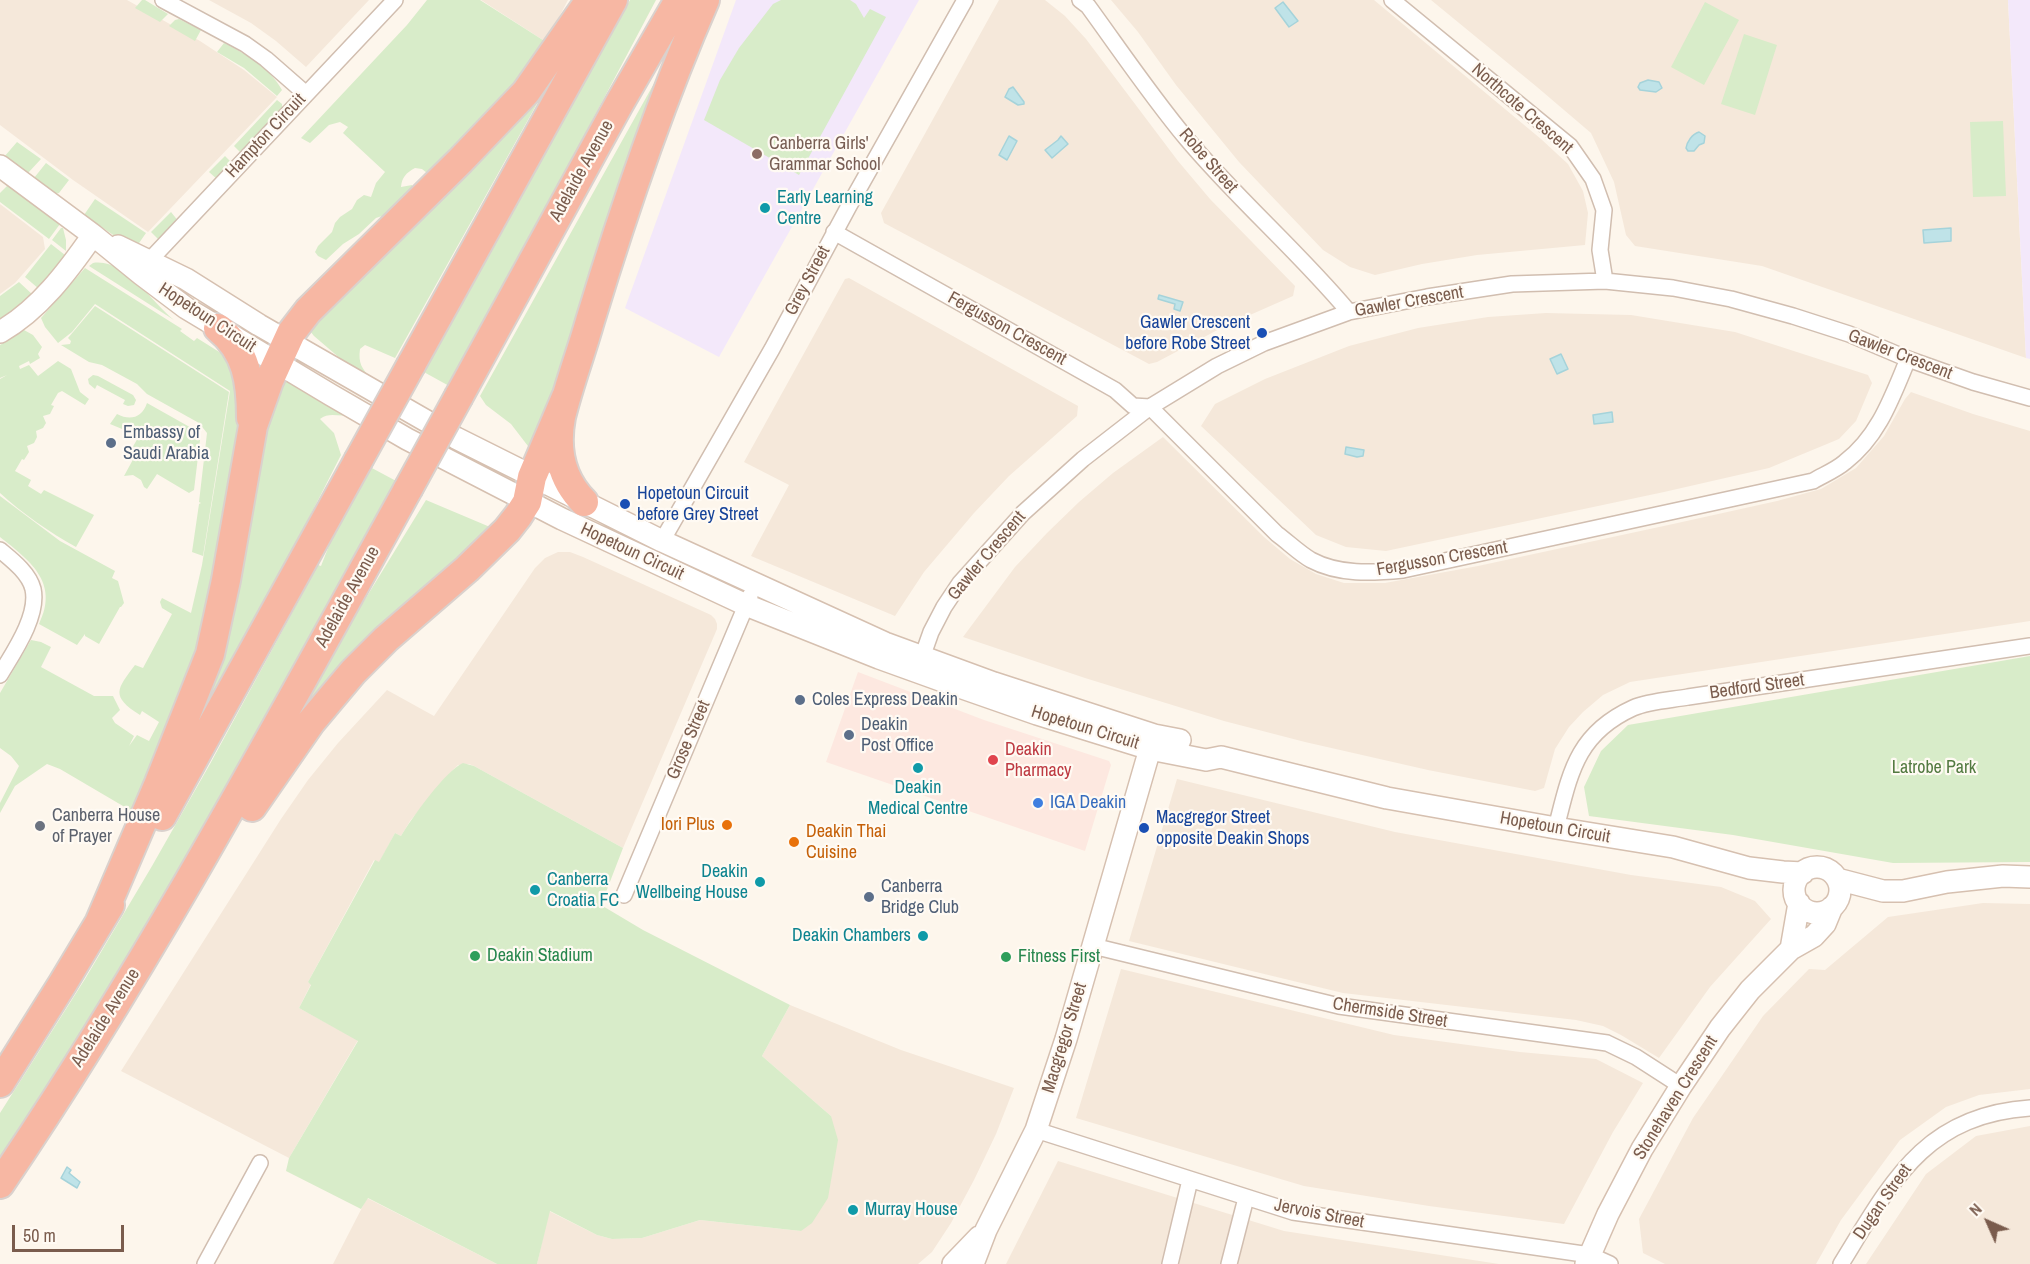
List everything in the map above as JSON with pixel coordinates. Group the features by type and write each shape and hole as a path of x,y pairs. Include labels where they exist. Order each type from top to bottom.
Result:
{"highway":[{"path":"100,921 159,783 210,654 226,580 249,447 258,411 296,327 308,311 460,161 526,92 590,0"},
{"path":"0,1083 170,803 613,0"},
{"name":"Adelaide Avenue","path":"0,1184 112,1011 254,768 619,104 679,0"},
{"path":"112,1011 174,926 266,785 325,705 386,639 467,569 507,530 530,490 566,397 646,146 670,80 705,0"},
{"path":"218,328 234,343 246,368 251,397 249,447"},
{"path":"566,397 558,435 559,455 570,486 584,502"}],"main road":[{"name":"Hopetoun Circuit","path":"0,166 93,234 145,267 186,308 218,328 283,352"},
{"path":"0,332 28,314 70,267 93,234"},
{"name":"Hopetoun Circuit","path":"145,267 186,279 283,352 407,439 530,490 651,561 746,604 920,664 1038,714 1152,742 1206,760 1221,757 1387,798 1674,847 1749,868 1803,873"},
{"name":"Hopetoun Circuit","path":"530,490 584,502 755,585 885,643 920,664"},
{"name":"Grey Street","path":"651,561 662,541"},
{"name":"Macgregor Street","path":"973,1264 986,1230 1036,1130 1093,946 1152,742"},
{"path":"1791,949 1797,900 1796,883 1803,873 1819,867 1827,869 1837,879 1840,886 1840,894 1835,904"},
{"name":"Hopetoun Circuit","path":"1749,868 1766,882 1797,900"},
{"path":"1837,879 1882,891 1903,891 1947,882 2003,876 2030,877"},
{"path":"1797,900 1811,912 1819,913 1835,904 1866,898 1882,891"},
{"name":"Stonehaven Crescent","path":"1588,1259 1608,1214 1642,1149 1720,1028 1750,990 1791,949 1814,936 1825,924 1835,904"},
{"name":"Macgregor Street","path":"953,1264 986,1230"}],"street":[{"path":"163,0 245,44 306,94"},
{"name":"Hampton Circuit","path":"145,267 395,0"},
{"name":"Grey Street","path":"662,541 965,0"},
{"name":"Robe Street","path":"1080,0 1088,6 1186,138 1247,207 1327,285 1349,312"},
{"name":"Northcote Crescent","path":"1392,0 1570,146 1593,178 1604,210 1600,250 1605,281"},
{"name":"Fergusson Crescent","path":"834,232 1115,390 1133,406 1150,407 1277,534 1312,560 1347,571 1375,573 1414,567 1813,481 1845,462 1875,431 1883,418 1908,359"},
{"name":"Gawler Crescent","path":"920,664 935,624 960,583 1023,513 1083,459 1150,407 1217,366 1264,343 1349,312 1427,297 1512,285 1605,281 1673,288 1731,299 1849,334 1908,359 1973,382 2030,398"},
{"path":"0,550 24,573 33,589 33,609 27,626 0,675"},
{"name":"Grose Street","path":"624,895 755,585"},
{"name":"Bedford Street","path":"1556,828 1571,771 1585,745 1607,723 1635,707 2030,646"},
{"name":"Chermside Street","path":"1093,946 1339,1006 1607,1043 1636,1057 1681,1086"},
{"name":"Dugan Street","path":"1841,1264 1885,1194 1908,1164 1942,1134 1987,1114 2030,1108"},
{"name":"Jervois Street","path":"1036,1130 1293,1212 1610,1264"},
{"path":"205,1264 260,1163"},
{"path":"1170,1264 1190,1180"},
{"path":"1229,1264 1246,1198"}],"shaded area":[{"path":"0,0 127,0 200,41 244,70 277,97 148,232 73,180 0,125"},
{"path":"209,0 369,0 306,67 251,23"},
{"path":"481,0 568,0 546,42"},
{"name":"Canberra Girls' Grammar School","path":"736,0 919,0 719,357 625,308"},
{"path":"999,0 1045,0 1065,16 1086,39 1178,161 1210,199 1295,286 1293,296 1225,326 1149,364 884,223 881,213"},
{"path":"1111,0 1374,0 1568,164 1583,191 1588,213 1585,245 1477,255 1375,275 1350,267 1323,250 1239,162"},
{"path":"1431,0 2008,0 2026,358 1762,266 1635,246 1626,235 1614,182 1591,133"},
{"path":"2008,0 2030,0 2030,359 2026,358"},
{"path":"0,204 43,237 45,249 15,283 0,294"},
{"path":"849,278 1078,406 1077,416 1009,476 974,513 924,572 895,616 751,556 789,485 744,462 845,279"},
{"path":"1546,313 1631,315 1735,332 1868,375 1872,383 1856,421 1839,439 1769,468 1386,551 1346,547 1316,535 1201,426 1215,404 1265,379 1349,346 1418,328 1488,317"},
{"path":"1911,392 2030,431 2030,621 1630,682 1603,695 1569,727 1555,749 1544,788 1535,791 1428,770 1224,721 963,637 1015,567 1047,533 1113,473 1163,437 1264,537 1290,559 1316,574 1344,583 1385,583 1478,566 1673,524 1821,489 1856,468 1884,436"},
{"path":"558,552 570,552 583,557 711,615 717,624 717,629 623,848 474,766 458,765 410,821 401,836 395,833 379,863 374,860 308,982 311,984 299,1008 358,1040 289,1158 121,1071 281,819 308,780 338,743 387,690 434,716 535,568 545,558"},
{"path":"858,672 984,720 1109,761 1111,765 1085,851 826,762"},
{"path":"1177,779 1395,832 1631,875 1721,887 1755,901 1771,919 1710,987 1659,1058 1603,1026 1576,1020 1343,993 1129,941"},
{"path":"1983,903 2030,904 2030,1089 1979,1095 1946,1107 1900,1140 1841,1220 1816,1264 1665,1264 1643,1253 1639,1219 1693,1118 1763,1016 1809,969 1825,970 1888,917"},
{"path":"1121,969 1394,1035 1520,1052 1596,1059 1643,1083 1613,1132 1564,1224 1304,1186 1076,1118"},
{"path":"790,1005 901,1050 1014,1088 996,1134 974,1180 932,1252 918,1264 537,1264 549,1211 597,1235 612,1239 642,1238 700,1220 801,1231 831,1116 762,1056"},
{"path":"2030,1126 2030,1264 1866,1264 1926,1174 1976,1136"},
{"path":"1058,1161 1284,1231 1499,1264 1006,1264"},
{"path":"367,1198 497,1264 333,1264"}],"green space":[{"path":"142,0 168,14 160,22 135,8"},
{"path":"427,0 480,0 546,42 514,89 450,149 447,156 427,173 415,168 405,176 401,187 412,185 414,193 388,214 376,218 326,260 315,252 318,246 332,232 340,217 352,209 357,200 364,195 371,197 376,183 385,172 343,133 348,127 340,122 329,125 310,143 301,138 407,25"},
{"path":"630,0 656,0 451,387 422,371 488,258"},
{"path":"781,0 850,0 856,4 864,18 870,9 886,17 799,175 704,120 720,80 739,48 773,4"},
{"path":"1705,2 1739,20 1704,85 1671,67"},
{"path":"179,19 201,30 195,41 169,26"},
{"path":"1744,34 1777,45 1755,115 1721,104"},
{"path":"224,43 249,57 271,75 282,90 277,96 244,68 217,52"},
{"path":"672,55 531,450 511,424 486,405 480,396"},
{"path":"562,59 395,358 365,345 360,349 360,362 371,378 349,366 314,336 310,331 313,325"},
{"path":"277,100 282,104 282,110 241,153 234,146"},
{"path":"2003,121 2006,196 1973,197 1970,122"},
{"path":"17,142 41,159 28,173 4,157"},
{"path":"225,156 232,163 218,180 209,172"},
{"path":"46,163 69,180 59,193 55,194 34,178"},
{"path":"8,185 60,224 49,239 0,202 0,193"},
{"path":"95,199 146,233 137,246 122,241 84,215"},
{"path":"171,212 179,222 159,240 151,232"},
{"path":"63,228 66,240 66,251 52,240"},
{"path":"51,244 65,255 62,262 39,289 25,277"},
{"path":"93,263 105,263 127,274 174,320 89,266"},
{"path":"85,268 182,329 180,331 194,341 197,338 232,360 244,398 204,632 140,816 60,769 47,764 15,786 0,813 0,803 19,766 0,748 0,693 31,640 51,647 41,667 94,696 113,696 120,710 112,718 115,723 134,736 129,746 137,735 149,741 159,722 142,711 140,715 130,708 124,703 119,692 124,680 135,665 143,668 172,614 162,608 160,602 162,598 191,613 202,565 230,391 95,304 72,332 58,343 41,318"},
{"path":"19,282 33,295 0,320 0,296"},
{"path":"95,306 229,392 203,556 192,552 201,503 199,502 207,433 199,423 147,394 137,384 102,365 89,362 61,345 70,344 71,341 68,338"},
{"path":"24,330 33,335 42,347 38,354 40,358 30,364 29,361 19,366 20,369 29,365 38,376 58,361 71,369 80,392 89,399 85,405 62,391 58,393 51,405 54,406 50,414 43,416 46,423 43,428 36,431 37,437 34,443 27,446 29,452 15,471 31,480 28,486 41,494 44,490 94,515 76,547 36,522 0,493 0,379 7,375 0,378 0,345"},
{"path":"93,375 133,395 136,400 134,405 123,404 125,400 97,385 95,389 89,384 88,379"},
{"path":"282,379 348,415 330,415 320,419 334,433 341,455 285,565 206,707 201,703 253,461"},
{"path":"147,403 195,430 200,440 194,490 189,493 157,474 147,489 141,480 133,475 124,476 136,454 131,450 139,436 110,424 117,414 131,418 139,415"},
{"path":"370,467 398,482 181,866 92,1014 0,1159 0,1113 85,979 152,866 318,565 321,566 330,543"},
{"path":"0,496 60,541 115,571 112,578 118,581 124,603 99,644 85,634 77,645 39,624 45,609 44,584 31,564 0,537"},
{"path":"426,500 490,527 281,753 310,689"},
{"name":"Latrobe Park","path":"2030,656 2030,862 1893,863 1733,835 1589,816 1584,787 1601,751 1628,725"},
{"path":"463,763 474,766 623,848 601,905 643,930 790,1005 762,1056 831,1116 838,1140 828,1198 812,1223 801,1231 700,1220 642,1238 612,1239 597,1235 550,1211 537,1264 497,1264 368,1198 361,1209 286,1171 289,1158 358,1041 299,1008 311,985 308,982 375,860 379,862 395,833 401,836 439,785"}],"water":[{"path":"1283,2 1298,21 1289,27 1275,8"},
{"path":"1648,80 1659,82 1662,88 1656,92 1640,90 1638,87 1640,83"},
{"path":"1013,87 1024,104 1018,105 1005,97 1009,89"},
{"path":"1699,132 1705,136 1704,143 1694,151 1688,151 1686,148 1689,141 1694,134"},
{"path":"1009,136 1017,141 1007,160 999,155"},
{"path":"1061,136 1068,144 1052,158 1045,150"},
{"path":"1951,228 1951,241 1924,243 1923,230"},
{"path":"1159,295 1183,302 1180,311 1174,309 1175,304 1158,299"},
{"path":"1561,354 1568,369 1557,374 1550,359"},
{"path":"1612,412 1613,422 1594,424 1593,415"},
{"path":"1346,447 1364,450 1363,456 1345,454"},
{"path":"67,1167 71,1170 69,1173 80,1182 77,1188 61,1178"}],"place":[{"name":"Canberra Girls' Grammar School","path":"757,154"},
{"name":"Early Learning Centre","path":"765,208"},
{"name":"Gawler Crescent before Robe Street","path":"1262,333"},
{"name":"Embassy of Saudi Arabia","path":"111,443"},
{"name":"Hopetoun Circuit before Grey Street","path":"625,504"},
{"name":"Coles Express Deakin","path":"800,700"},
{"name":"Deakin Post Office","path":"849,735"},
{"name":"Deakin Pharmacy","path":"993,760"},
{"name":"Deakin Medical Centre","path":"918,768"},
{"name":"IGA Deakin","path":"1038,803"},
{"name":"Iori Plus","path":"727,825"},
{"name":"Canberra House of Prayer","path":"40,826"},
{"name":"Macgregor Street opposite Deakin Shops","path":"1144,828"},
{"name":"Deakin Thai Cuisine","path":"794,842"},
{"name":"Deakin Wellbeing House","path":"760,882"},
{"name":"Canberra Croatia FC","path":"535,890"},
{"name":"Canberra Bridge Club","path":"869,897"},
{"name":"Deakin Chambers","path":"923,936"},
{"name":"Deakin Stadium","path":"475,956"},
{"name":"Fitness First","path":"1006,957"},
{"name":"Murray House","path":"853,1210"}]}
